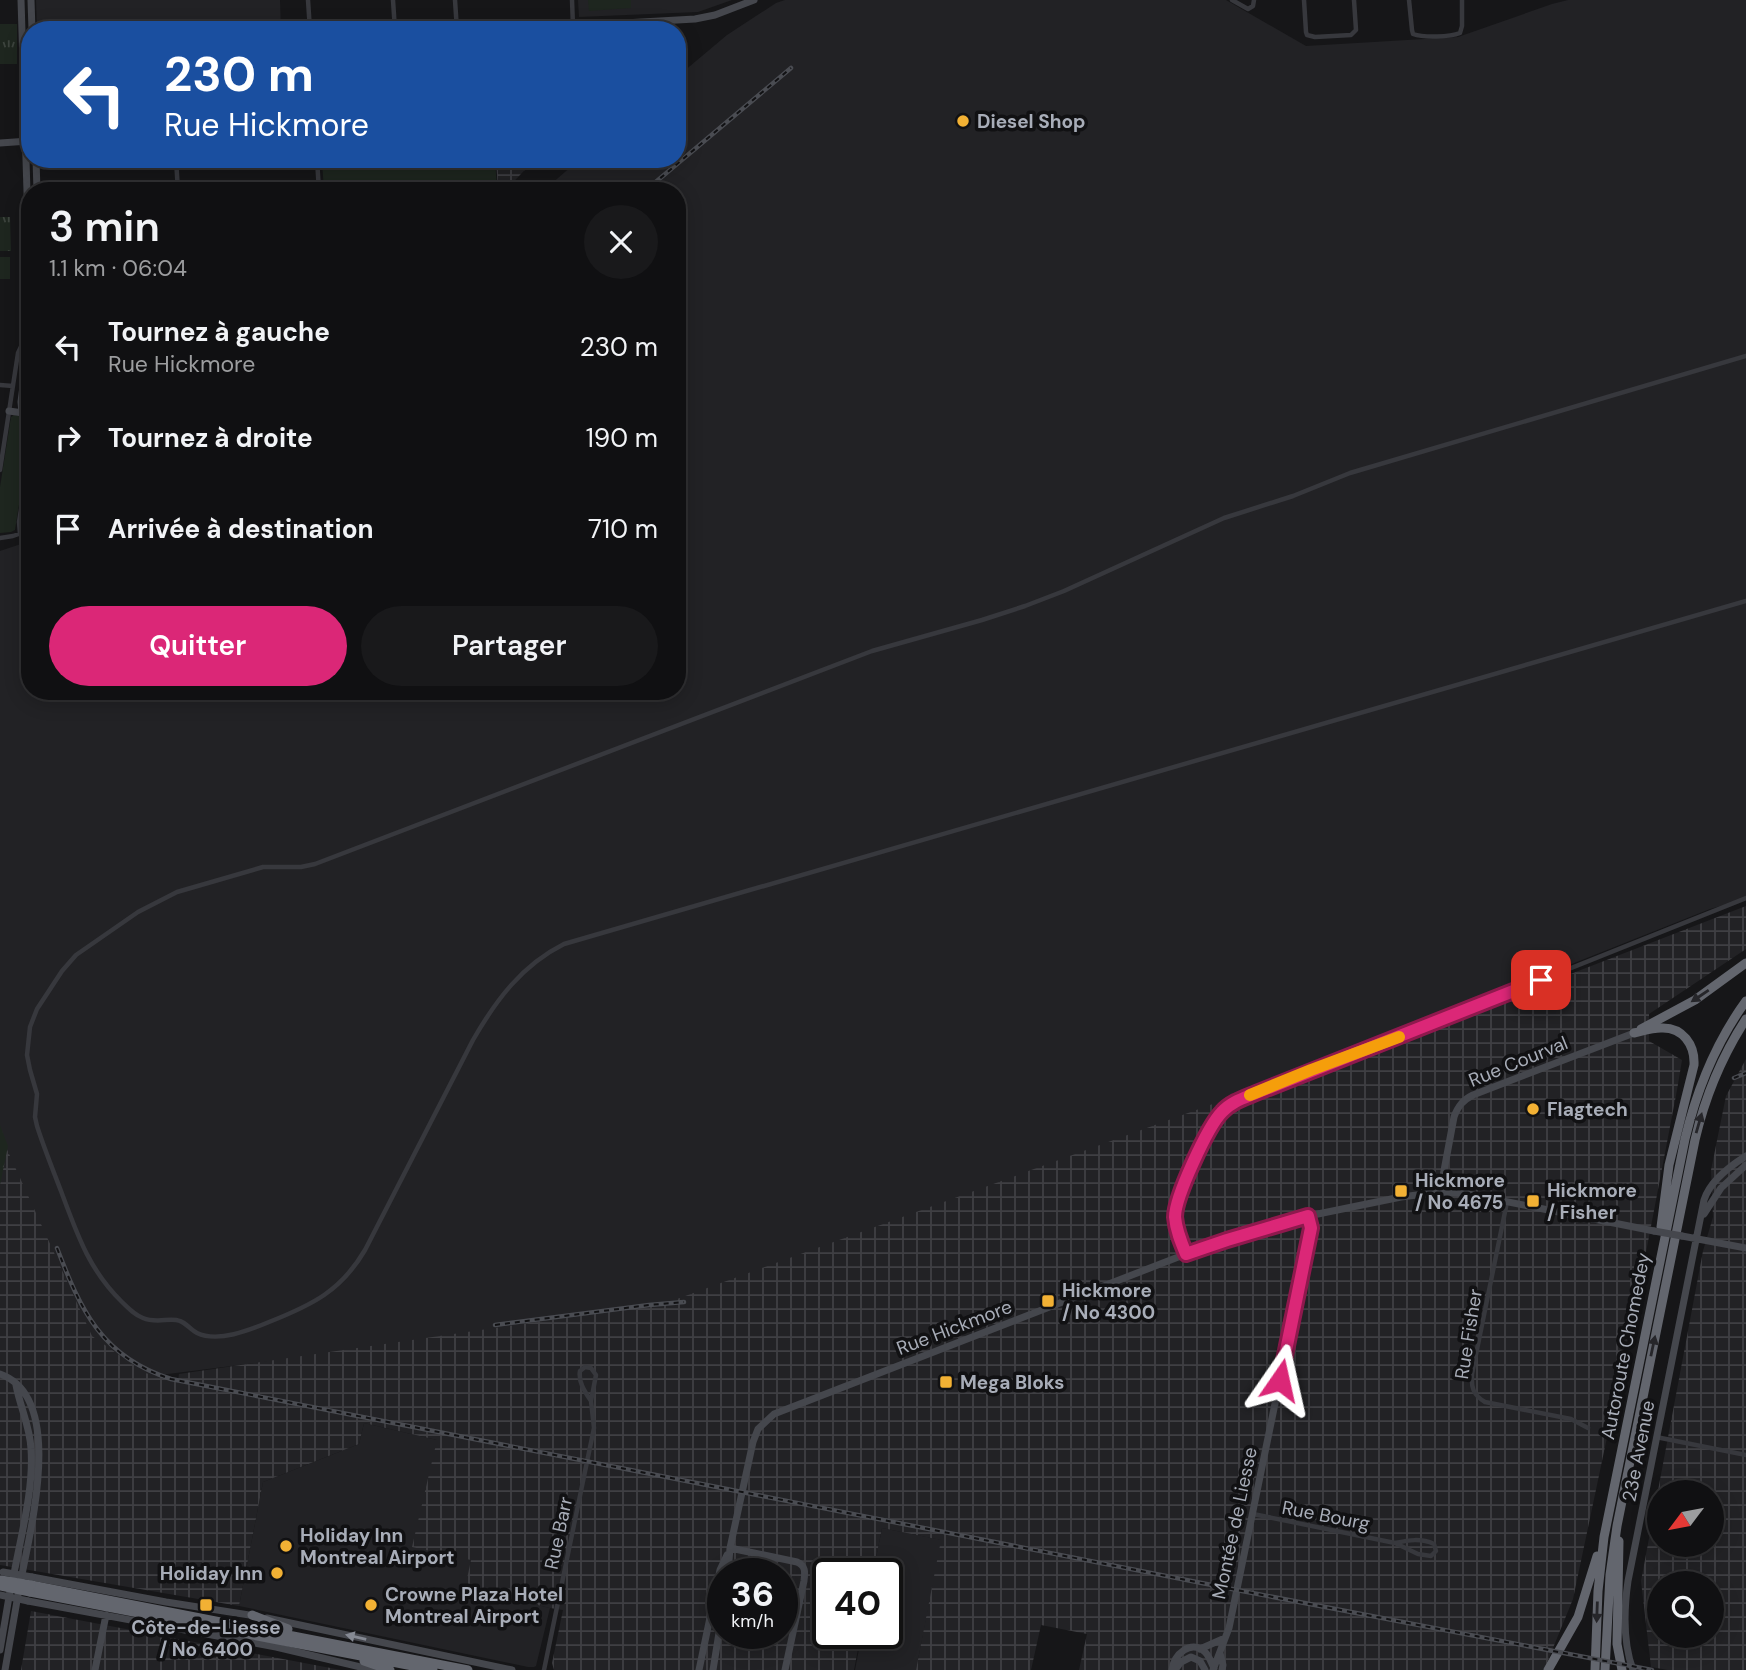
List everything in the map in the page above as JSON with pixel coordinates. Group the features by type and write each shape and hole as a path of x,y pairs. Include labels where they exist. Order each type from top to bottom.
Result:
{"highway":[{"path":"1634,1033 1686,1005 1746,963"},
{"name":"Autoroute Chomedey","path":"1595,1670 1600,1571 1607,1520 1685,1139 1695,1102 1715,1053 1746,1001"},
{"name":"Autoroute Chomedey","path":"1605,1670 1611,1566 1621,1500 1697,1131 1716,1074 1746,1019"},
{"path":"1634,1033 1660,1028 1676,1031 1684,1035 1691,1045 1694,1060 1669,1165 1654,1290"},
{"path":"1621,1500 1617,1644 1622,1670"},
{"path":"1548,1670 1581,1611 1607,1520"},
{"path":"1,1579 30,1589 468,1670"},
{"path":"252,1615 390,1670"},
{"path":"326,1645 433,1670"}],"street":[{"path":"21,0 22,21"},
{"path":"31,0 32,21"},
{"path":"308,0 309,21"},
{"path":"393,0 394,21"},
{"path":"455,0 456,21"},
{"path":"572,0 573,21"},
{"path":"663,21 699,19 754,0"},
{"path":"1231,0 1247,9 1252,8 1254,2"},
{"path":"1304,0 1306,32 1310,37 1315,37 1351,35 1356,30 1354,0"},
{"path":"1409,0 1413,34 1421,37 1460,33 1462,0"},
{"path":"0,143 21,142"},
{"path":"0,470 21,346"},
{"path":"1746,356 1350,473 1224,519 1042,600 872,651 315,864 302,867 263,867 188,888 164,898 138,912 76,955 37,1009 30,1027 27,1055 37,1094 37,1126 86,1255 108,1287 130,1310 149,1321 179,1321 194,1332 208,1336 225,1335 258,1326 310,1305 332,1290 350,1272 365,1250 485,1019 521,974 564,944 1746,601"},
{"path":"0,385 13,386"},
{"path":"9,411 21,412"},
{"path":"0,538 20,534 21,509"},
{"path":"1186,1254 1176,1224 1177,1202 1213,1124 1233,1103 1746,898"},
{"name":"Rue Courval","path":"1441,1192 1454,1117 1465,1100 1634,1033"},
{"path":"1700,1221 1708,1191 1724,1172 1746,1156"},
{"path":"1700,1221 1718,1191 1746,1165"},
{"name":"Rue Hickmore","path":"730,1548 752,1442 758,1429 774,1414 1186,1254 1308,1216 1401,1197 1441,1192 1746,1248"},
{"name":"Rue Fisher","path":"1507,1202 1472,1374 1473,1390 1485,1402 1565,1418 1588,1428"},
{"name":"Montée de Liesse","path":"1216,1669 1223,1665 1220,1652 1226,1638 1311,1228 1308,1216"},
{"name":"23e Avenue","path":"1633,1670 1627,1645 1626,1595 1700,1221"},
{"name":"Rue Barr","path":"544,1670 593,1432 591,1401 596,1375 592,1368 585,1367 580,1371 580,1379 591,1401"},
{"path":"0,1374 26,1393 39,1442 40,1470 5,1670"},
{"path":"0,1650 31,1472 29,1431 16,1384"},
{"path":"1656,1437 1746,1455"},
{"name":"Rue Bourg","path":"1252,1514 1395,1543 1422,1556 1431,1556 1436,1551 1434,1544 1426,1541 1395,1543"},
{"path":"729,1558 730,1548"},
{"path":"699,1670 720,1570 730,1548"},
{"path":"730,1548 797,1562 804,1567 785,1670"},
{"path":"1,1579 106,1615 285,1649 373,1670"},
{"path":"0,1595 30,1589 166,1602 252,1615 512,1670"},
{"path":"95,1670 106,1615"},
{"path":"1174,1670 1174,1659 1181,1652 1192,1648 1200,1649 1226,1638"},
{"path":"713,1670 716,1649"},
{"path":"1200,1649 1216,1669"},
{"path":"1174,1670 1181,1661 1190,1657 1200,1661 1205,1670"}],"shaded area":[{"path":"36,0 280,0 281,21 37,21"},
{"path":"578,0 732,0 698,12 579,17"},
{"path":"785,0 1226,0 1306,46 1458,37 1568,0 1746,0 1746,899 1710,909 1063,1166 671,1311 144,1377 88,1337 0,1148 0,551 21,544 21,700 686,700 686,182 553,182 570,168 686,168 686,69 727,35"},
{"path":"497,168 527,168 513,182 497,182"},
{"path":"1746,906 1746,949 1649,1014 1649,1041 1682,1060 1647,1247 1573,1599 1544,1670 1079,1670 1087,1634 1041,1625 1031,1670 916,1670 941,1540 882,1528 876,1558 812,1558 812,1649 858,1649 854,1670 554,1670 552,1663 563,1610 465,1588 471,1560 412,1547 437,1440 364,1423 359,1444 263,1482 239,1606 0,1565 0,1162 5,1145 92,1336 145,1373 178,1381 179,1374 666,1303 1221,1101 1416,1034"},
{"path":"1746,1059 1746,1670 1668,1670 1651,1667 1649,1648 1724,1648 1724,1571 1647,1571 1647,1633 1641,1581 1647,1549 1647,1558 1724,1558 1724,1480 1660,1480 1703,1251 1713,1217 1711,1170 1726,1096"},
{"path":"364,1423 437,1440 471,1560 466,1588 550,1608 536,1666 528,1667 239,1606 263,1482 359,1444"},
{"path":"882,1528 942,1540 916,1670 855,1670 859,1649 903,1649 903,1558 876,1558"},
{"path":"31,1611 341,1670 21,1670"}],"green space":[{"path":"588,0 631,0 631,8 589,11"},
{"path":"0,24 17,24 17,64 0,64"},
{"path":"323,168 496,168 496,182 323,182"},
{"path":"0,217 10,217 11,251 0,251"},
{"path":"0,257 10,257 10,279 0,279"},
{"path":"11,417 21,417 21,492 15,530 0,533 0,487"},
{"path":"0,1125 8,1146 0,1185"}],"railway":[{"path":"686,156 791,68"},
{"path":"656,182 672,168"},
{"path":"1734,1078 1746,1073"},
{"path":"57,1248 75,1292 97,1329 127,1358 147,1370 171,1379 1652,1670"},
{"path":"495,1325 684,1302"}],"slow traffic":[{"path":"1250,1095 1399,1037"}],"place":[{"name":"Diesel Shop","path":"963,121"},
{"name":"Flagtech","path":"1533,1109"},
{"name":"Hickmore / No 4675","path":"1401,1191"},
{"name":"Hickmore / Fisher","path":"1533,1201"},
{"name":"Hickmore / No 4300","path":"1048,1301"},
{"name":"Mega Bloks","path":"946,1382"},
{"name":"Holiday Inn Montreal Airport","path":"286,1546"},
{"name":"Holiday Inn","path":"277,1573"},
{"name":"Côte-de-Liesse / No 6400","path":"206,1605"},
{"name":"Crowne Plaza Hotel Montreal Airport","path":"371,1605"}],"route":[{"path":"1280,1380 1311,1228 1310,1222 1308,1216 1186,1254 1175,1219 1176,1208 1186,1180 1213,1124 1233,1103 1541,980"}]}
